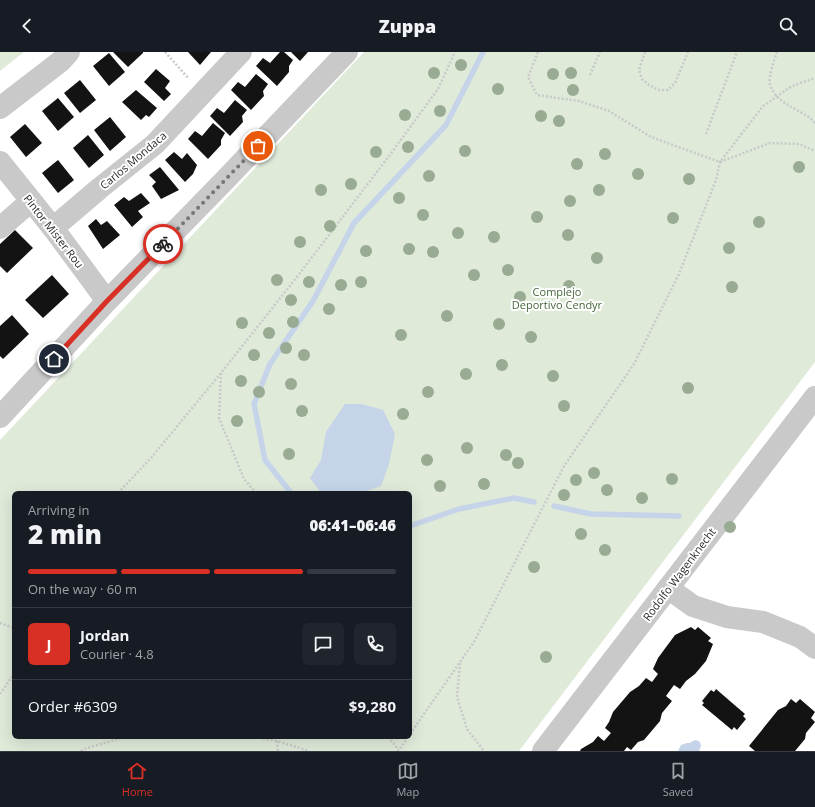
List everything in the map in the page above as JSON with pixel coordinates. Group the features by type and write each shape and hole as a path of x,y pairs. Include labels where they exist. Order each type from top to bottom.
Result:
{"street":[{"path":"0,108 60,62 69,52"},
{"name":"Carlos Mondaca","path":"53,228 155,144 241,52"},
{"path":"0,417 107,301 347,52"},
{"name":"Pintor Mister Rou","path":"0,162 53,228 107,301"},
{"path":"0,228 31,201"},
{"name":"Rodolfo Wagenknecht","path":"543,751 815,397"},
{"path":"668,588 693,606 727,617 763,622 800,637 815,648"}],"path":[{"path":"166,52 202,94"},
{"path":"120,491 151,458 300,273 434,95 455,52"},
{"path":"538,52 528,77 537,95 580,101 609,111 651,137 720,162 770,143 799,144 815,151"},
{"path":"590,75 600,52"},
{"path":"645,52 639,70 642,79 649,85 659,90 668,90 675,84 688,52"},
{"path":"706,134 737,52"},
{"path":"777,52 771,67 770,84 776,97 806,115 815,123"},
{"path":"412,731 474,642 564,466 634,364 679,274 716,180 720,162 763,106 792,86 815,78"},
{"path":"221,373 220,418 244,479 254,491"},
{"path":"0,623 12,627"},
{"path":"460,663 458,697 467,728 484,751"},
{"path":"0,694 12,677"},
{"path":"0,689 0,694"},
{"path":"81,751 118,739"},
{"path":"266,739 309,751"},
{"path":"390,739 399,751 407,739"},
{"path":"277,741 278,751"}],"green space":[{"path":"0,52 24,52 0,71"},
{"name":"Complejo Deportivo Cendyr","path":"364,52 815,52 815,362 519,751 0,751 0,440"}],"water":[{"path":"345,404 362,404 383,410 395,434 389,464 381,486 367,491 320,491 310,478 321,460 326,432"},
{"path":"696,740 700,742 701,746 699,751 678,751 681,745"}],"building":[{"path":"113,52 143,52 143,53 128,67"},
{"path":"188,52 211,52 200,65"},
{"path":"280,52 284,52 293,60 289,66 289,72 277,86 256,66 263,58 270,63"},
{"path":"291,52 308,52 300,61"},
{"path":"109,53 125,72 109,86 93,66"},
{"path":"156,69 170,81 165,88 171,94 164,101 144,82"},
{"path":"256,74 268,84 263,91 264,96 251,110 231,90 238,82 245,87"},
{"path":"80,80 96,100 80,113 64,93"},
{"path":"136,90 157,108 149,117 146,115 141,120 122,102"},
{"path":"58,98 74,117 58,131 42,111"},
{"path":"235,100 247,110 242,116 243,122 230,136 210,116 217,108 224,113"},
{"path":"110,117 126,137 110,151 94,130"},
{"path":"213,123 225,133 221,140 221,145 208,159 188,139 195,131 202,136"},
{"path":"25,124 42,143 26,157 10,137"},
{"path":"88,135 104,155 89,168 73,148"},
{"path":"174,152 182,159 187,153 197,165 193,174 185,182 165,160"},
{"path":"58,160 74,180 58,193 42,173"},
{"path":"160,167 179,190 161,199 152,186 156,182 149,175"},
{"path":"141,193 150,203 138,211 143,217 132,227 114,205 124,197 129,201"},
{"path":"96,219 101,225 107,221 120,235 103,249 88,226"},
{"path":"15,230 33,248 7,273 0,266 0,244"},
{"path":"52,275 69,294 43,318 25,300"},
{"path":"12,315 29,334 3,359 0,356 0,326"},
{"path":"691,627 695,630 698,627 711,638 708,641 713,644 706,661 680,689 674,685 666,696 672,701 662,713 660,721 644,740 638,742 631,750 627,747 624,751 580,751 593,742 598,736 604,741 611,733 605,728 613,712 630,692 639,686 646,678 652,682 658,674 653,669 658,658 675,635"},
{"path":"716,689 745,714 743,716 746,719 737,730 734,727 732,730 702,705 704,703 702,701 711,690 714,692"},
{"path":"791,699 796,703 800,699 815,712 811,718 815,722 806,733 805,739 795,751 755,751 749,746 778,710 786,706"}],"waterway":[{"path":"289,491 265,460 254,404 270,364 313,301 354,223 446,125 483,52"},
{"path":"412,525 459,509 514,498 534,502"},
{"path":"554,506 591,514 679,516"}],"way so far":[{"path":"163,244 258,146"}],"route":[{"path":"54,359 107,301 163,244"}]}
